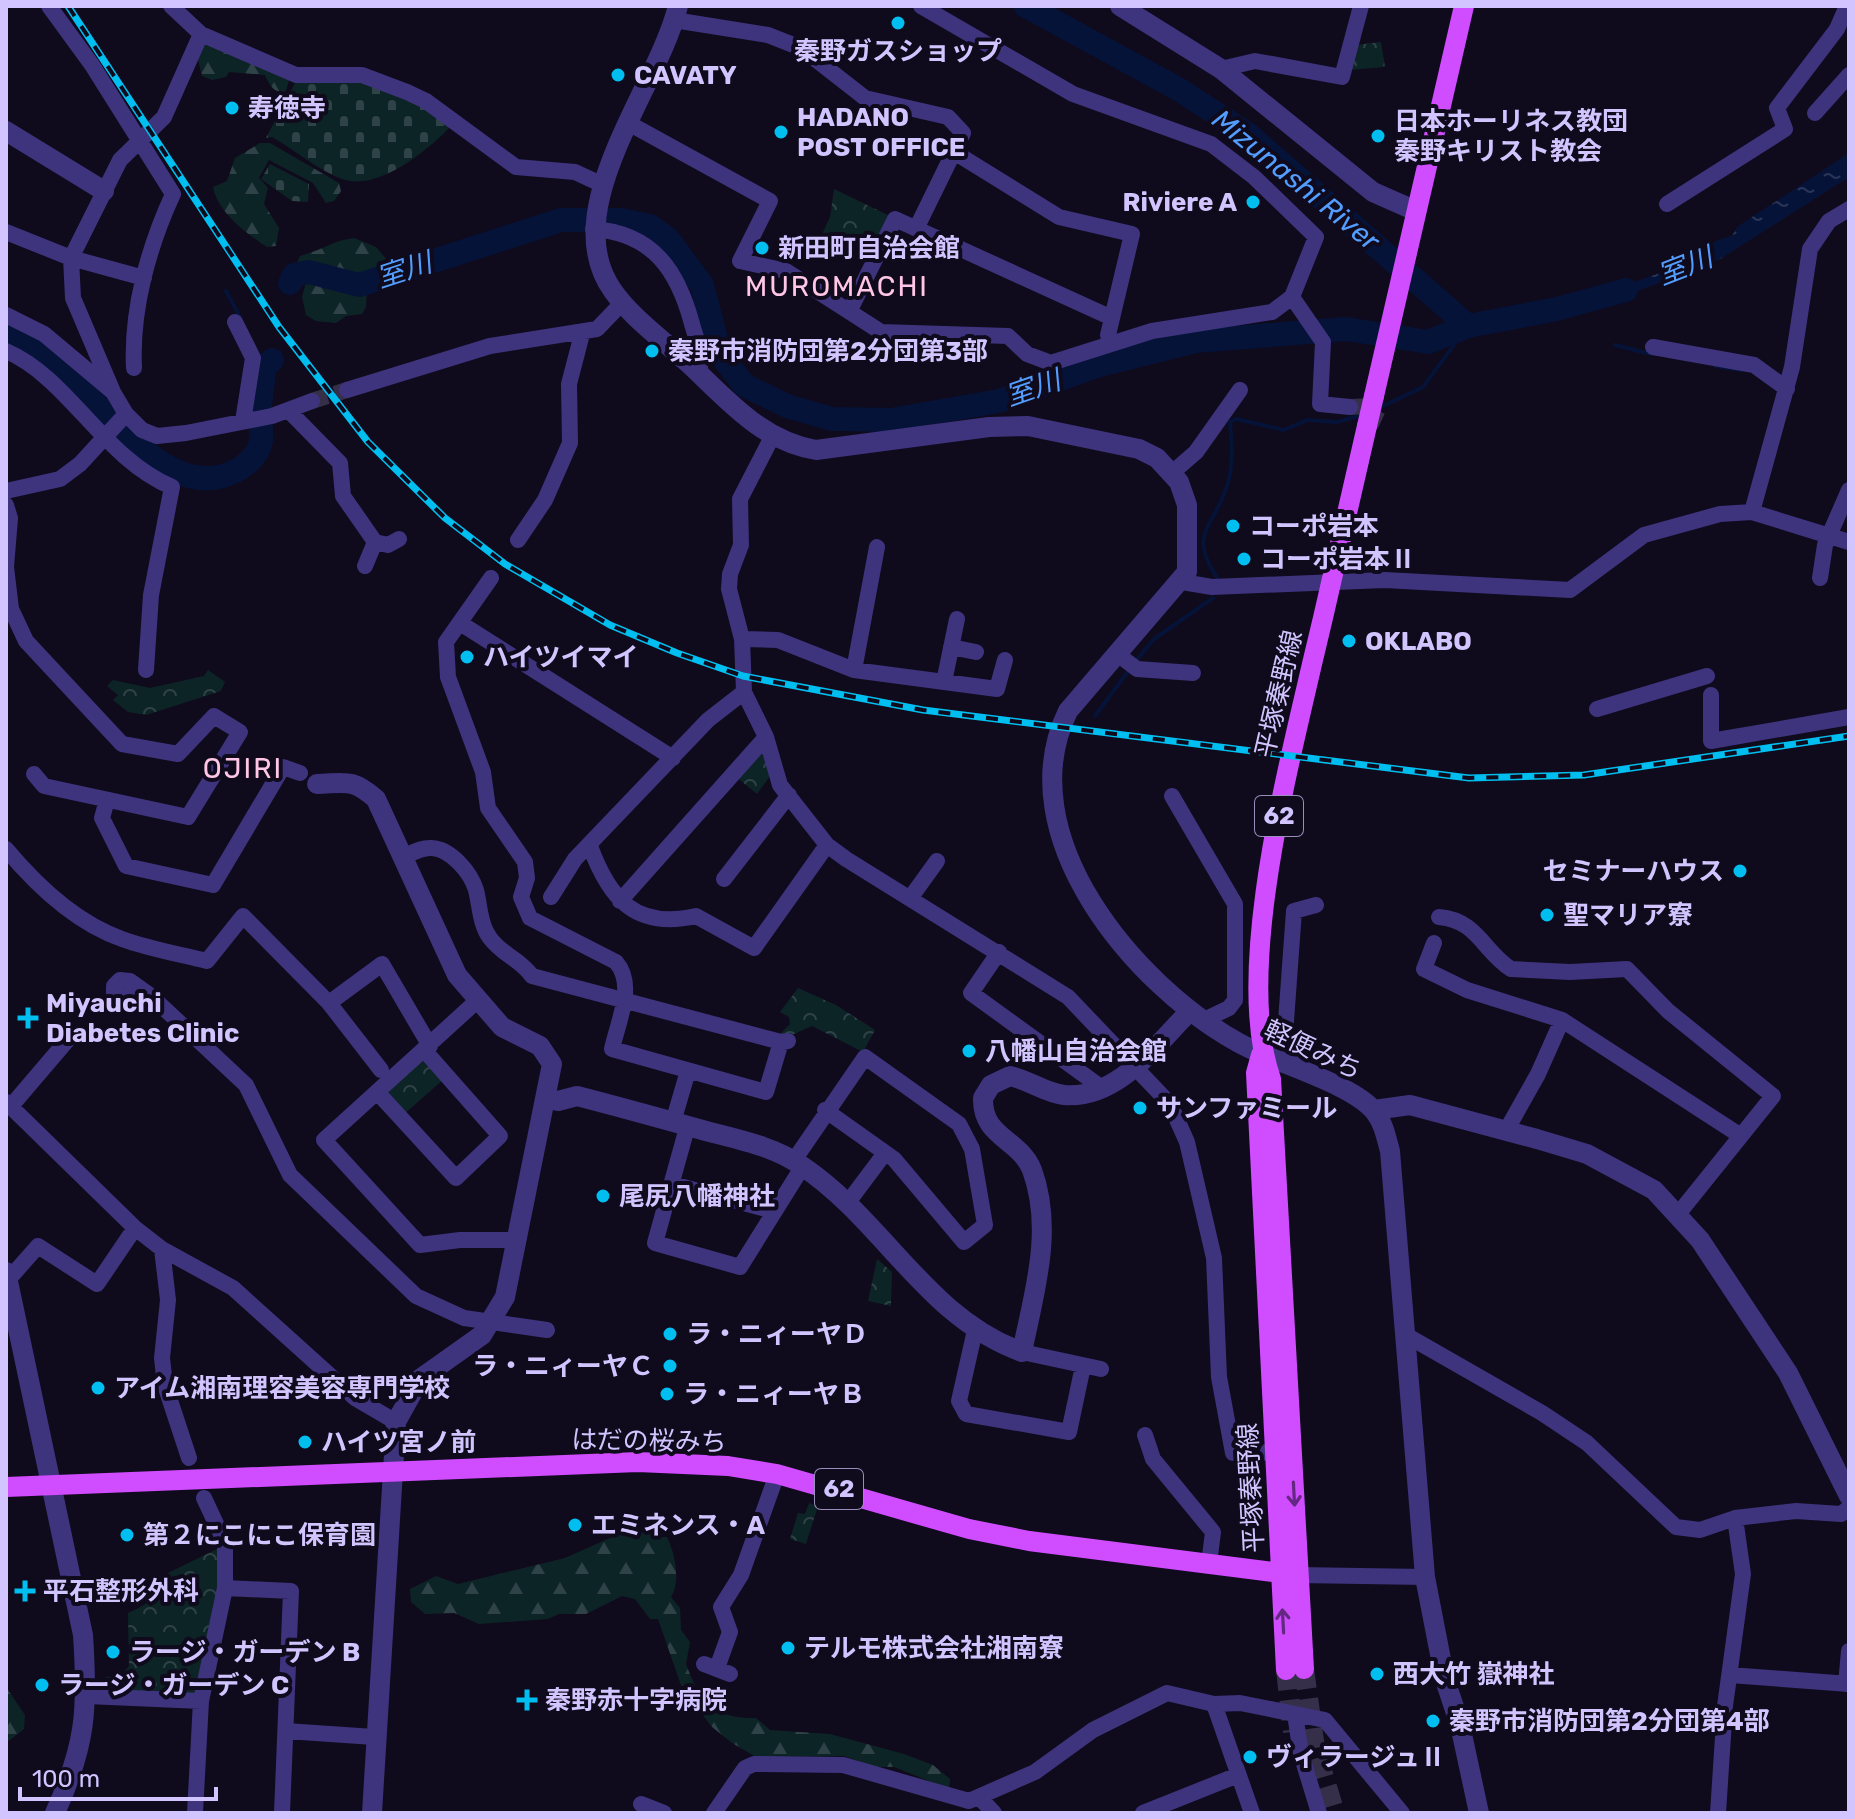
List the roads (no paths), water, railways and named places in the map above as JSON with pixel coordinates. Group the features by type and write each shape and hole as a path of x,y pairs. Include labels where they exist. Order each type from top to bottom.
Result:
{"main road":[{"name":"62","path":"1416,211 1464,6"},
{"name":"平塚秦野線","path":"1295,1669 1256,1073 1262,1054 1261,955 1269,867 1416,211"},
{"name":"はだの桜みち","path":"6,1487 638,1462 728,1466 777,1474 969,1529 1029,1541 1289,1574"}],"street":[{"path":"49,6 141,141 173,194 144,278 133,346 134,368"},
{"path":"171,6 201,34 296,75 362,75 426,101 516,167 575,172 600,194"},
{"path":"630,124 770,201 740,261 786,271 881,332 1008,336 1027,354 1051,363 1152,331 1255,317 1272,312 1292,297 1316,237 1231,157 1192,135 1073,94 921,6"},
{"path":"1120,6 1221,69 1373,192 1416,211"},
{"path":"1221,69 1227,65 1255,61 1342,77 1361,6"},
{"path":"1667,204 1785,129 1777,108 1837,29 1847,6"},
{"path":"917,227 963,133 948,117 865,98 801,48 768,35 676,13 600,194 593,228 595,253 602,274 623,302 772,437 793,446 816,450 989,427 1028,426 1139,449 1173,472 1187,505 1189,562 1182,582 1212,587 1385,580 1570,590 1644,535 1720,514 1752,512 1849,542"},
{"path":"201,34 164,117 120,160 71,258 73,298 113,392 126,414 142,430 157,436 280,413 312,401"},
{"path":"1815,113 1849,75"},
{"path":"6,131 104,191"},
{"path":"954,152 1059,217 1150,237"},
{"path":"1752,512 1787,389 1810,249 1829,221 1849,209"},
{"path":"850,310 895,219 1112,318"},
{"path":"593,228 631,237 675,274 686,300 701,360 699,373"},
{"path":"6,232 71,258 144,278"},
{"path":"1111,342 1108,335 1132,234"},
{"path":"1292,297 1323,342 1320,404 1350,407"},
{"path":"347,390 490,346 582,334 604,324 623,302"},
{"path":"6,315 44,334 113,392"},
{"path":"235,322 253,358 247,420"},
{"path":"518,540 545,500 570,443 569,384 582,334"},
{"path":"1653,347 1754,365 1787,389"},
{"path":"6,351 36,369 151,479 172,487 151,595 146,670"},
{"path":"1173,472 1196,452 1240,390"},
{"path":"280,413 340,463 343,496 375,542 388,545 399,539"},
{"path":"34,774 44,786 188,817 240,732 214,716 178,754 122,744 26,641 11,609 6,567 10,518 7,493 60,479 126,414"},
{"path":"772,437 740,499 741,545 729,589 742,639 744,692 766,737 780,785 827,845 1068,997 1170,1104 1187,1142 1214,1258 1219,1377 1233,1453 1283,1452"},
{"path":"1820,578 1825,545 1833,535 1849,490"},
{"path":"365,566 375,542"},
{"path":"854,670 877,547"},
{"path":"403,857 423,848 436,847 454,859 468,874 476,890 489,937 504,952 521,961 532,976 624,1000 784,1042 766,1092 612,1049 624,1000 627,980 616,962 539,925 525,910 521,897 527,878 525,862 488,808 483,772 448,677 446,640 491,578"},
{"name":"軽便みち","path":"1182,582 1127,661 1068,711 1055,737 1051,758 1057,818 1070,859 1108,931 1197,1015 1262,1054 1350,1094 1374,1110 1384,1128 1390,1151 1425,1577 1445,1680 1464,1740 1479,1813"},
{"path":"944,682 957,619"},
{"path":"460,623 673,758"},
{"path":"742,639 778,640 854,670 997,689 1005,660"},
{"path":"951,647 976,652"},
{"path":"1127,661 1193,673"},
{"path":"1597,709 1707,676"},
{"path":"551,897 575,859 708,720 744,692"},
{"path":"1711,695 1711,741 1849,717"},
{"path":"620,901 766,737"},
{"path":"107,800 102,818 126,866 213,885 283,767 308,779 361,785 376,799 457,975 511,1034 545,1050 552,1069 518,1240 505,1297 495,1320 464,1350 420,1379 396,1422 390,1474 372,1813"},
{"path":"724,879 789,795"},
{"path":"1022,1352 1042,1252 1038,1201 1031,1168 987,1124 983,1098 991,1085 1010,1076 1062,1095 1089,1094 1134,1067 1197,1015 1225,1010 1235,1000 1235,904 1172,796"},
{"path":"590,846 602,879 628,909 674,921 696,916 754,948 827,845"},
{"path":"6,849 25,871 76,916 121,939 207,961 243,916 329,1003 381,1070"},
{"path":"911,897 937,861"},
{"path":"1296,1069 1285,1035 1289,946 1294,911 1316,905"},
{"path":"1439,917 1458,919 1471,927 1511,969 1570,972 1627,969 1633,972 1668,1011 1773,1096 1679,1213"},
{"path":"1434,943 1424,969 1467,990 1562,1020 1741,1136"},
{"path":"999,952 971,993 1102,1088"},
{"path":"329,1003 382,964 428,1048 500,1136 456,1178 378,1093"},
{"path":"141,989 246,1085 290,1175 416,1296 464,1318 495,1320 547,1330"},
{"path":"478,1000 324,1140 420,1245 460,1240 518,1240"},
{"path":"1506,1131 1538,1074 1562,1020"},
{"path":"67,1048 9,1104 135,1228 162,1249 233,1288 355,1398 396,1422"},
{"path":"688,1071 672,1184 655,1243 740,1267 774,1211 825,1110 865,1057 941,1108 959,1124 972,1149 985,1225 964,1242 885,1153 825,1110"},
{"path":"547,1099 558,1101 577,1096 679,1128 776,1150 801,1159 849,1201 935,1299 975,1330 1022,1352 1101,1369"},
{"path":"1374,1110 1410,1105 1506,1131 1610,1165 1654,1190 1679,1213 1788,1373 1849,1496"},
{"path":"849,1201 885,1153"},
{"path":"672,1184 774,1211"},
{"path":"55,1813 72,1777 84,1734 87,1696 83,1635 7,1276 38,1246 97,1284 135,1228"},
{"path":"162,1249 168,1300 163,1372 189,1458"},
{"path":"975,1330 959,1401 966,1414 1069,1432 1083,1366"},
{"path":"1404,1334 1542,1413 1587,1443 1676,1527 1700,1530 1735,1518 1796,1511 1841,1514 1849,1508"},
{"path":"1145,1435 1153,1459 1213,1532 1209,1564"},
{"path":"717,1669 730,1632 721,1607 741,1575 777,1474"},
{"path":"195,1813 201,1701 225,1588 225,1543 204,1498"},
{"path":"1718,1813 1730,1675 1743,1574 1735,1518"},
{"path":"1289,1574 1425,1577"},
{"path":"225,1588 291,1591 282,1813"},
{"path":"1730,1675 1847,1684 1849,1651"},
{"path":"714,1813 745,1768 754,1764 843,1765 969,1801 1035,1772 1093,1730 1167,1693 1214,1704 1240,1703 1325,1720 1402,1813"},
{"path":"87,1696 201,1701"},
{"path":"1214,1704 1252,1813"},
{"path":"1295,1714 1301,1754 1319,1813"},
{"path":"286,1731 374,1737"},
{"path":"1143,1813 1238,1775"},
{"path":"979,1797 994,1813"},
{"path":"641,1804 664,1813"}],"water":[{"path":"1849,153 1849,177 1717,261 1598,306 1597,295 1660,273 1718,240 1732,236 1737,227"}],"waterway":[{"name":"Mizunashi River","path":"1026,6 1180,90 1249,135 1468,326"},
{"name":"室川","path":"290,283 294,275 309,272 359,285 561,220 621,220 650,226 668,239 702,285 720,354 744,385 787,406 832,419 891,420 999,401 1099,365 1195,341 1346,329 1428,342 1468,326 1557,309 1626,290"},
{"path":"226,291 240,317"},
{"path":"1377,409 1423,387 1468,326"},
{"name":"室川","path":"6,331 31,343 68,371 143,450 166,466 189,476 214,478 239,469 256,454 261,441 260,405 264,367 272,360"},
{"path":"1615,345 1651,354"},
{"path":"259,358 264,367"},
{"path":"1715,366 1741,370"},
{"path":"1218,579 1204,552 1203,542 1229,481 1232,456 1230,422 1236,419 1284,430 1307,420 1337,422 1362,415"},
{"path":"1134,663 1154,639 1213,598"},
{"path":"1095,716 1129,670"}],"tunnel":[{"path":"312,401 347,390"},
{"path":"1350,407 1370,406 1375,418 1388,424"},
{"path":"1304,1669 1315,1748 1335,1813"},
{"path":"1286,1670 1293,1732"}],"railway":[{"path":"68,6 279,327 368,442 445,518 505,564 610,625 677,653 743,676 923,710 1469,778 1584,775 1849,736"}],"place":[{"name":"秦野ガスショップ","path":"898,23"},
{"name":"CAVATY","path":"618,75"},
{"name":"寿徳寺","path":"232,108"},
{"name":"HADANO POST OFFICE","path":"781,132"},
{"name":"日本ホーリネス教団 秦野キリスト教会","path":"1378,136"},
{"name":"Riviere A","path":"1253,202"},
{"name":"新田町自治会館","path":"762,248"},
{"name":"秦野市消防団第2分団第3部","path":"652,351"},
{"name":"コーポ岩本","path":"1233,526"},
{"name":"コーポ岩本Ⅱ","path":"1244,559"},
{"name":"OKLABO","path":"1349,641"},
{"name":"ハイツイマイ","path":"467,657"},
{"name":"セミナーハウス","path":"1740,871"},
{"name":"聖マリア寮","path":"1547,915"},
{"name":"Miyauchi Diabetes Clinic","path":"28,1018"},
{"name":"八幡山自治会館","path":"969,1051"},
{"name":"サンファミール","path":"1140,1108"},
{"name":"尾尻八幡神社","path":"603,1196"},
{"name":"ラ・ニィーヤＤ","path":"670,1334"},
{"name":"ラ・ニィーヤＣ","path":"670,1366"},
{"name":"アイム湘南理容美容専門学校","path":"98,1388"},
{"name":"ラ・ニィーヤＢ","path":"667,1394"},
{"name":"ハイツ宮ノ前","path":"305,1442"},
{"name":"エミネンス・A","path":"575,1525"},
{"name":"第２にこにこ保育園","path":"127,1535"},
{"name":"平石整形外科","path":"25,1591"},
{"name":"テルモ株式会社湘南寮","path":"788,1648"},
{"name":"ラージ・ガーデン B","path":"113,1652"},
{"name":"西大竹 嶽神社","path":"1377,1674"},
{"name":"ラージ・ガーデン C","path":"42,1685"},
{"name":"秦野赤十字病院","path":"527,1700"},
{"name":"秦野市消防団第2分団第4部","path":"1433,1721"},
{"name":"ヴィラージュⅡ","path":"1250,1757"}],"district":[{"name":"MUROMACHI","path":"837,286"},
{"name":"OJIRI","path":"243,768"}]}
